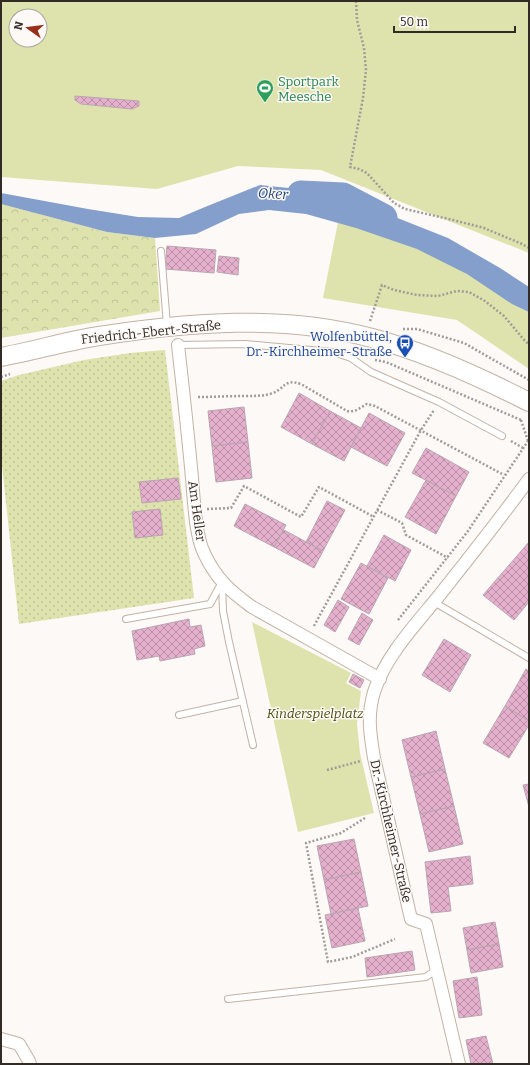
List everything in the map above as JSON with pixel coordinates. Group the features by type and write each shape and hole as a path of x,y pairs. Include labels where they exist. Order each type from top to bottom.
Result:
{"main road":[{"name":"Friedrich-Ebert-Straße","path":"1,357 98,336 168,327 238,322 304,326 372,338 403,347 488,382 529,402"}],"street":[{"name":"Am Heller","path":"178,344 199,538 211,566 222,582 234,594 252,607 380,679"},
{"name":"Dr.-Kirchheimer-Straße","path":"459,1064 426,924 411,918 374,758 370,735 370,714 375,691 390,659 529,479"},
{"path":"1,1040 18,1044 30,1064"}],"lane":[{"path":"161,251 168,327"},
{"path":"178,344 244,344 333,352 351,358 371,372 439,402 502,436"},
{"path":"126,619 210,604 222,582"},
{"path":"222,582 223,611 253,745"},
{"path":"434,602 529,658"},
{"path":"179,715 243,701"},
{"path":"228,999 426,977 437,969"}],"path":[{"path":"356,1 357,20 364,48 366,70 363,98 350,167 359,169 367,174 394,203 405,209 484,228 529,248"},
{"path":"369,324 382,285 394,290 417,295 438,296 457,291 469,292 485,301 504,316 529,344"},
{"path":"351,358 386,362 521,420"},
{"path":"1,377 16,372"},
{"path":"184,398 265,395 278,391 289,382 295,382 347,411 356,411 367,404 372,404 504,475"},
{"path":"307,638 421,430 439,402"},
{"path":"397,622 468,531 528,441 521,420 529,402"},
{"path":"195,510 231,508 244,486 301,517 319,487 374,517"},
{"path":"377,510 402,523 406,535 463,566"},
{"path":"327,770 374,758"},
{"path":"365,818 341,833 306,843 328,962 352,957 395,939"}],"green space":[{"name":"Sportpark Meesche","path":"1,1 529,1 529,253 321,170 238,166 157,189 1,177"},
{"path":"343,197 529,296 529,369 457,320 323,298"},
{"path":"1,204 107,232 155,238 160,311 1,338"},
{"path":"165,350 194,598 19,624 1,456 1,381 19,375 84,360 130,353"},
{"name":"Kinderspielplatz","path":"252,622 351,673 346,683 361,691 357,724 360,753 374,813 298,832"}],"water":[{"path":"260,185 327,192 448,238 500,268 529,287 529,312 512,304 467,274 417,249 356,228 306,214 269,210 239,214 196,234 155,238 107,232 1,204 1,193 138,217 179,218"}],"building":[{"path":"75,96 139,101 139,106 132,109 81,104 75,100"},
{"path":"167,246 216,250 214,273 165,269"},
{"path":"219,256 239,258 238,275 217,272"},
{"path":"299,393 330,411 312,444 281,427"},
{"path":"244,407 248,442 212,446 208,411"},
{"path":"330,411 361,428 344,461 312,444"},
{"path":"369,413 405,433 387,466 351,447"},
{"path":"248,442 252,478 216,482 212,446"},
{"path":"426,448 469,472 456,496 412,473"},
{"path":"178,478 181,499 142,503 139,482"},
{"path":"426,480 456,496 436,534 405,517"},
{"path":"327,501 345,510 323,551 306,542"},
{"path":"245,504 286,525 274,547 234,526"},
{"path":"160,509 163,535 135,538 132,512"},
{"path":"284,530 323,551 314,568 274,547"},
{"path":"384,535 411,550 395,581 367,566"},
{"path":"529,542 529,602 514,620 483,595"},
{"path":"361,563 388,578 369,614 341,599"},
{"path":"338,600 349,607 335,632 324,625"},
{"path":"362,613 373,620 359,645 348,639"},
{"path":"189,619 190,627 201,625 205,646 194,649 195,654 160,661 159,656 137,660 132,631"},
{"path":"444,639 471,655 450,692 422,675"},
{"path":"526,669 529,671 529,721 505,706"},
{"path":"353,674 364,680 360,688 349,682"},
{"path":"505,706 529,721 529,725 509,758 483,743"},
{"path":"436,731 445,769 411,777 402,740"},
{"path":"445,769 454,806 420,814 411,777"},
{"path":"529,784 529,807 523,785"},
{"path":"454,806 463,844 429,852 420,814"},
{"path":"354,839 361,872 324,880 317,846"},
{"path":"470,856 473,884 448,887 451,911 431,913 425,862"},
{"path":"361,872 368,906 331,914 324,880"},
{"path":"358,908 365,941 332,948 325,915"},
{"path":"495,922 499,944 467,950 463,928"},
{"path":"499,944 503,967 471,973 467,950"},
{"path":"412,951 415,970 367,977 365,958"},
{"path":"477,977 482,1015 459,1018 453,981"},
{"path":"486,1036 493,1064 471,1064 466,1040"}],"waterway":[{"name":"Oker","path":"301,195 343,197 383,218"}],"place":[{"name":"Sportpark Meesche","path":"265,103"},
{"name":"Wolfenbüttel, Dr.-Kirchheimer-Straße","path":"405,358"}]}
